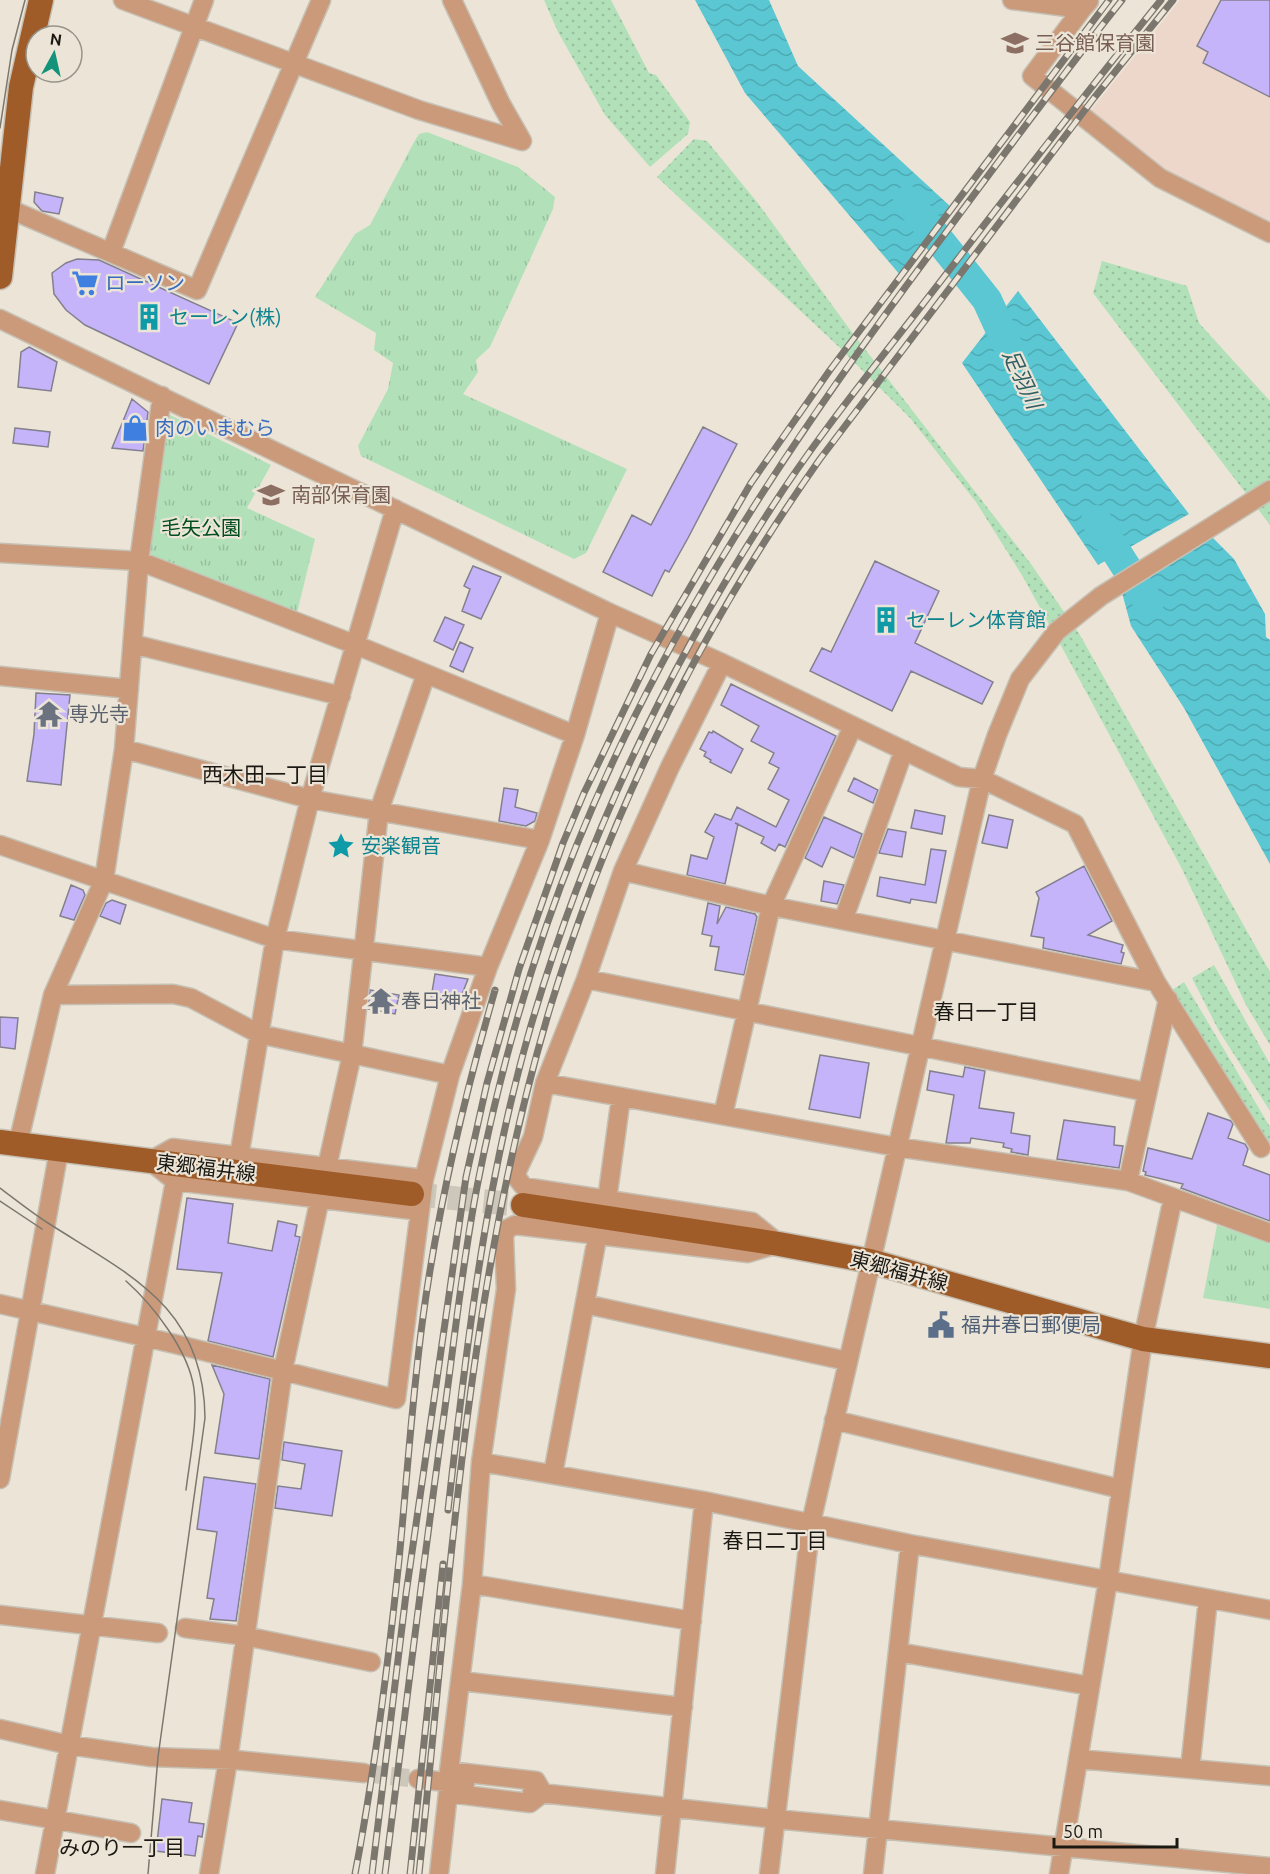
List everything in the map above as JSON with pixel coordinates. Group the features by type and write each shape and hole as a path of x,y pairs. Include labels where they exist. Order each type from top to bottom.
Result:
{"main road":[{"path":"0,277 5,204 21,87 41,0"},
{"name":"東郷福井線","path":"9,1143 419,1195"},
{"name":"東郷福井線","path":"523,1205 778,1244 870,1261 1143,1339 1270,1356"}],"street":[{"path":"123,0 419,110 522,141 501,104 452,0"},
{"path":"111,252 204,0"},
{"path":"5,204 197,290 321,0"},
{"path":"1012,0 1086,4"},
{"path":"1086,4 1032,76 1160,178 1270,233"},
{"path":"0,319 610,614 722,663 959,777 982,780 1076,824 1156,982 1261,1148"},
{"path":"9,1143 53,995 104,880 124,749 139,561 162,396"},
{"path":"770,1874 811,1523 982,780 1012,694 1027,669 1057,631 1101,596 1270,490"},
{"path":"239,1157 275,939 310,799 395,509"},
{"path":"0,553 139,561 356,645 575,735"},
{"path":"0,1304 147,1337 396,1399 419,1195 450,1075 488,967 540,840 575,735 610,614"},
{"path":"132,644 341,696"},
{"path":"722,663 670,767 623,871 586,980 545,1083 533,1137 517,1171 517,1181 524,1187 752,1222 778,1244"},
{"path":"327,1167 352,1054 379,811 426,674"},
{"path":"0,676 129,689"},
{"path":"723,1115 771,906 853,726"},
{"path":"124,749 310,799 540,840"},
{"path":"844,918 904,750"},
{"path":"0,845 275,939 488,967"},
{"path":"623,871 771,906 844,918 1156,982"},
{"path":"586,980 1148,1092"},
{"path":"53,995 173,994 191,998 260,1034 450,1075"},
{"path":"1128,1180 1168,999"},
{"path":"545,1083 897,1147 1128,1180 1270,1233"},
{"path":"607,1200 621,1097"},
{"path":"173,1148 327,1167 419,1195 320,1198 175,1181 150,1161 173,1148"},
{"path":"0,1479 59,1150"},
{"path":"45,1874 175,1181"},
{"path":"209,1874 228,1760 284,1370 320,1198"},
{"path":"1059,1874 1108,1580 1143,1339 1173,1198"},
{"path":"543,1793 536,1781 449,1771 472,1584 481,1462 506,1289 504,1236 507,1229 515,1225 598,1233 748,1253 778,1244"},
{"path":"553,1474 598,1233"},
{"path":"585,1304 847,1361"},
{"path":"834,1420 1121,1489"},
{"path":"481,1462 704,1501 910,1544 1270,1610"},
{"path":"665,1874 704,1501"},
{"path":"873,1874 910,1544"},
{"path":"472,1584 692,1621"},
{"path":"1190,1769 1208,1599"},
{"path":"0,1615 158,1633"},
{"path":"185,1628 245,1636 371,1662"},
{"path":"898,1652 1090,1686"},
{"path":"461,1681 683,1707"},
{"path":"0,1729 69,1744 151,1757 228,1760 364,1773"},
{"path":"1078,1759 1270,1776"},
{"path":"418,1779 775,1819 1270,1866"},
{"path":"439,1874 448,1793 530,1803 543,1793"},
{"path":"0,1810 131,1833"}],"shaded area":[{"path":"1180,0 1270,0 1270,224 1163,173 1088,114"}],"green space":[{"path":"544,0 611,0 649,73 656,75 690,122 688,134 650,167 605,115 558,32"},
{"path":"427,132 518,167 555,197 553,209 490,347 476,360 478,372 463,394 627,469 586,553 574,559 361,456 358,446 388,389 393,363 374,350 376,333 315,297 355,234 370,225 419,134"},
{"path":"694,139 707,141 757,202 851,331 1031,564 1080,635 1270,972 1270,1045 1246,1005 1182,869 1023,577 976,502 910,418 838,346 657,177"},
{"path":"1102,261 1187,286 1199,323 1270,401 1270,525 1093,293"},
{"name":"毛矢公園","path":"166,413 271,465 247,508 315,539 295,621 147,559"},
{"path":"1214,965 1270,1064 1270,1111 1219,1031 1192,978"},
{"path":"1184,982 1270,1127 1270,1145 1169,992"},
{"path":"1217,1225 1270,1243 1270,1309 1203,1298"}],"water":[{"path":"695,0 769,0 798,66 951,207 901,276 745,93"},
{"path":"1018,291 1189,514 1098,565 962,363"},
{"path":"1210,535 1234,559 1265,614 1266,637 1270,640 1270,864 1184,708 1131,626 1121,589"}],"building":[{"path":"1221,0 1270,0 1270,97 1203,63 1208,52 1197,46"},
{"path":"35,192 63,198 59,214 42,211 34,202"},
{"name":"セーレン(株)","path":"77,259 99,260 238,323 209,384 85,325 66,310 54,294 52,273 66,263"},
{"path":"29,347 57,362 51,391 18,387 21,352"},
{"path":"132,399 148,412 143,451 112,448"},
{"path":"703,427 737,444 669,572 665,570 652,596 603,572 632,515 651,525"},
{"path":"15,428 50,432 48,447 13,443"},
{"name":"セーレン体育館","path":"875,561 939,591 915,643 993,682 982,704 911,671 892,711 810,671 822,648 831,652"},
{"path":"473,566 501,577 481,619 462,611 470,589 464,586"},
{"path":"445,617 464,625 453,650 434,641"},
{"path":"460,642 473,648 463,672 450,666"},
{"path":"731,684 836,736 785,847 779,844 775,851 761,843 764,837 738,824 725,884 687,875 691,855 707,859 714,837 705,832 715,814 731,820 737,807 776,827 789,800 768,789 779,768 769,763 774,753 751,741 759,726 721,705"},
{"path":"36,693 70,695 61,785 27,781 34,734"},
{"path":"713,731 743,749 731,773 710,762 711,760 704,756 706,752 700,749 709,732"},
{"path":"854,778 878,790 873,803 848,791"},
{"path":"504,788 518,790 515,807 537,813 535,821 526,826 499,821"},
{"path":"915,810 945,816 942,834 911,828"},
{"path":"989,815 1013,820 1007,848 982,843"},
{"path":"824,817 862,834 854,858 831,847 822,867 805,858"},
{"path":"888,829 906,832 902,857 879,853"},
{"path":"931,849 946,851 936,903 911,899 910,903 877,896 880,877 925,885"},
{"path":"1084,866 1112,921 1088,935 1123,945 1121,952 1124,953 1121,964 1043,948 1044,938 1031,936 1039,898 1036,892"},
{"path":"824,881 844,885 837,904 821,901"},
{"path":"71,885 83,890 85,895 74,920 60,916"},
{"path":"112,900 126,905 120,924 100,916 106,903"},
{"path":"708,903 720,906 717,924 726,907 755,914 757,917 744,975 715,970 719,947 710,946 712,936 702,934"},
{"path":"435,974 468,979 459,1002 431,998"},
{"path":"370,990 399,995 395,1014 368,1009"},
{"path":"0,1017 18,1018 15,1049 0,1047"},
{"path":"820,1055 869,1063 860,1118 809,1109"},
{"path":"965,1067 985,1071 979,1108 1014,1113 1011,1133 1030,1136 1028,1155 1011,1152 1012,1149 1003,1147 1004,1143 971,1138 970,1143 946,1143 954,1095 927,1090 930,1071 963,1077"},
{"path":"1208,1113 1231,1121 1233,1124 1228,1138 1245,1144 1248,1149 1243,1165 1270,1175 1270,1221 1181,1188 1183,1184 1145,1175 1146,1172 1143,1171 1148,1148 1192,1159"},
{"path":"1064,1120 1115,1127 1114,1145 1123,1146 1119,1168 1057,1159"},
{"path":"187,1198 233,1204 228,1243 272,1251 278,1221 297,1225 295,1236 300,1237 273,1357 208,1341 222,1273 177,1269"},
{"path":"212,1365 270,1379 259,1459 215,1453 224,1394"},
{"path":"284,1442 342,1451 332,1516 275,1508 278,1486 301,1489 305,1464 282,1460"},
{"path":"204,1477 256,1484 236,1621 210,1619 214,1599 207,1598 217,1532 197,1529"},
{"path":"162,1799 192,1803 189,1822 204,1824 202,1837 198,1836 195,1856 156,1851"}],"waterway":[{"name":"足羽川","path":"908,201 987,300 1013,357"},
{"name":"足羽川","path":"1096,520 1149,603"}],"tunnel":[{"path":"412,1194 523,1205"},
{"path":"364,1773 418,1779"}],"tram line":[{"path":"0,128 12,50 25,0"},
{"path":"0,1188 42,1219 133,1278 156,1298 176,1321 191,1348 201,1380 205,1418 158,1757 148,1874"},
{"path":"0,1201 42,1229"},
{"path":"126,1281 168,1330 191,1374 195,1414 186,1490"}],"railway":[{"path":"372,1874 406,1594 466,1177 487,1083 519,969 563,843 584,793 651,654 751,483 830,370 1109,0"},
{"path":"385,1874 458,1304 477,1187 499,1088 525,991 546,927 582,832 623,740 669,650 719,563 772,478 887,313 1034,114 1122,0"},
{"path":"448,1510 479,1268 489,1207 514,1088 551,961 575,893 631,761 696,633 770,510 806,457 1041,151 1161,0"},
{"path":"419,1874 465,1438 498,1221 522,1114 550,1008 601,863 663,723 736,588 777,522 820,459 1094,98 1173,0"},
{"path":"355,1874 386,1678 416,1378 429,1276 453,1152 495,990"},
{"path":"410,1874 443,1564"}],"place":[{"name":"三谷館保育園","path":"1015,43"},
{"name":"ローソン","path":"85,283"},
{"name":"セーレン(株)","path":"149,317"},
{"name":"肉のいまむら","path":"135,428"},
{"name":"南部保育園","path":"271,495"},
{"name":"セーレン体育館","path":"886,620"},
{"name":"専光寺","path":"49,714"},
{"name":"安楽観音","path":"341,846"},
{"name":"春日神社","path":"381,1001"},
{"name":"福井春日郵便局","path":"941,1325"}],"district":[{"name":"西木田一丁目","path":"265,775"},
{"name":"春日一丁目","path":"986,1012"},
{"name":"春日二丁目","path":"775,1541"},
{"name":"みのり一丁目","path":"122,1848"}]}
